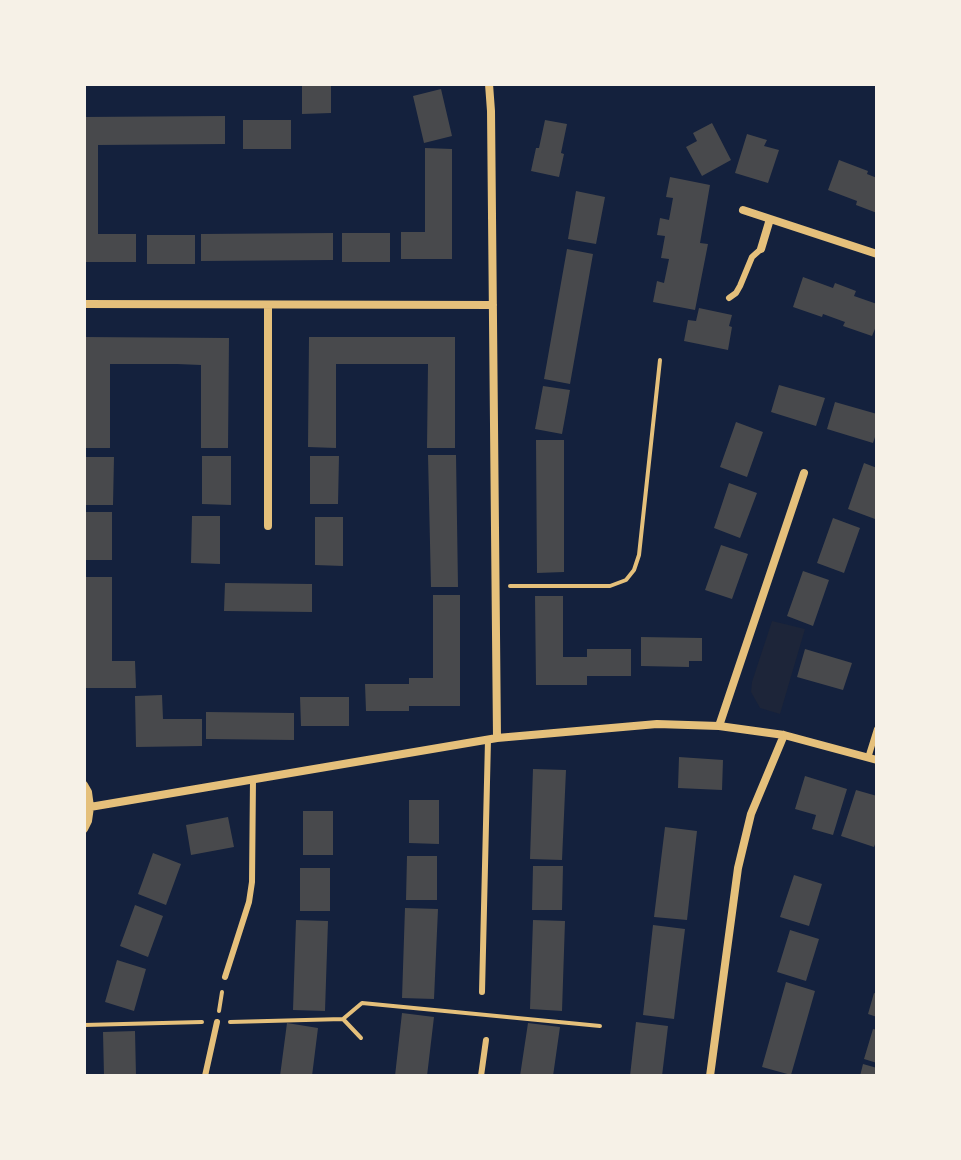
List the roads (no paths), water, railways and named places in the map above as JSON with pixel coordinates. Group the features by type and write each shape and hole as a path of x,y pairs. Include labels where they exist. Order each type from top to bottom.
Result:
{"street":[{"path":"489,84 496,586 493,739"},
{"path":"743,210 877,254"},
{"path":"761,249 770,219"},
{"path":"84,304 493,305"},
{"path":"268,305 268,526"},
{"path":"719,726 804,473"},
{"path":"90,807 493,739 657,724 719,726 784,735 873,759"},
{"path":"710,1076 738,868 751,814 784,735"},
{"path":"84,785 90,807 84,829"}],"lane":[{"path":"729,298 736,293 752,257 761,249"},
{"path":"873,759 877,729"},
{"path":"482,992 493,739"},
{"path":"225,977 251,892 253,779"},
{"path":"205,1076 217,1022"},
{"path":"481,1076 486,1040"}]}
